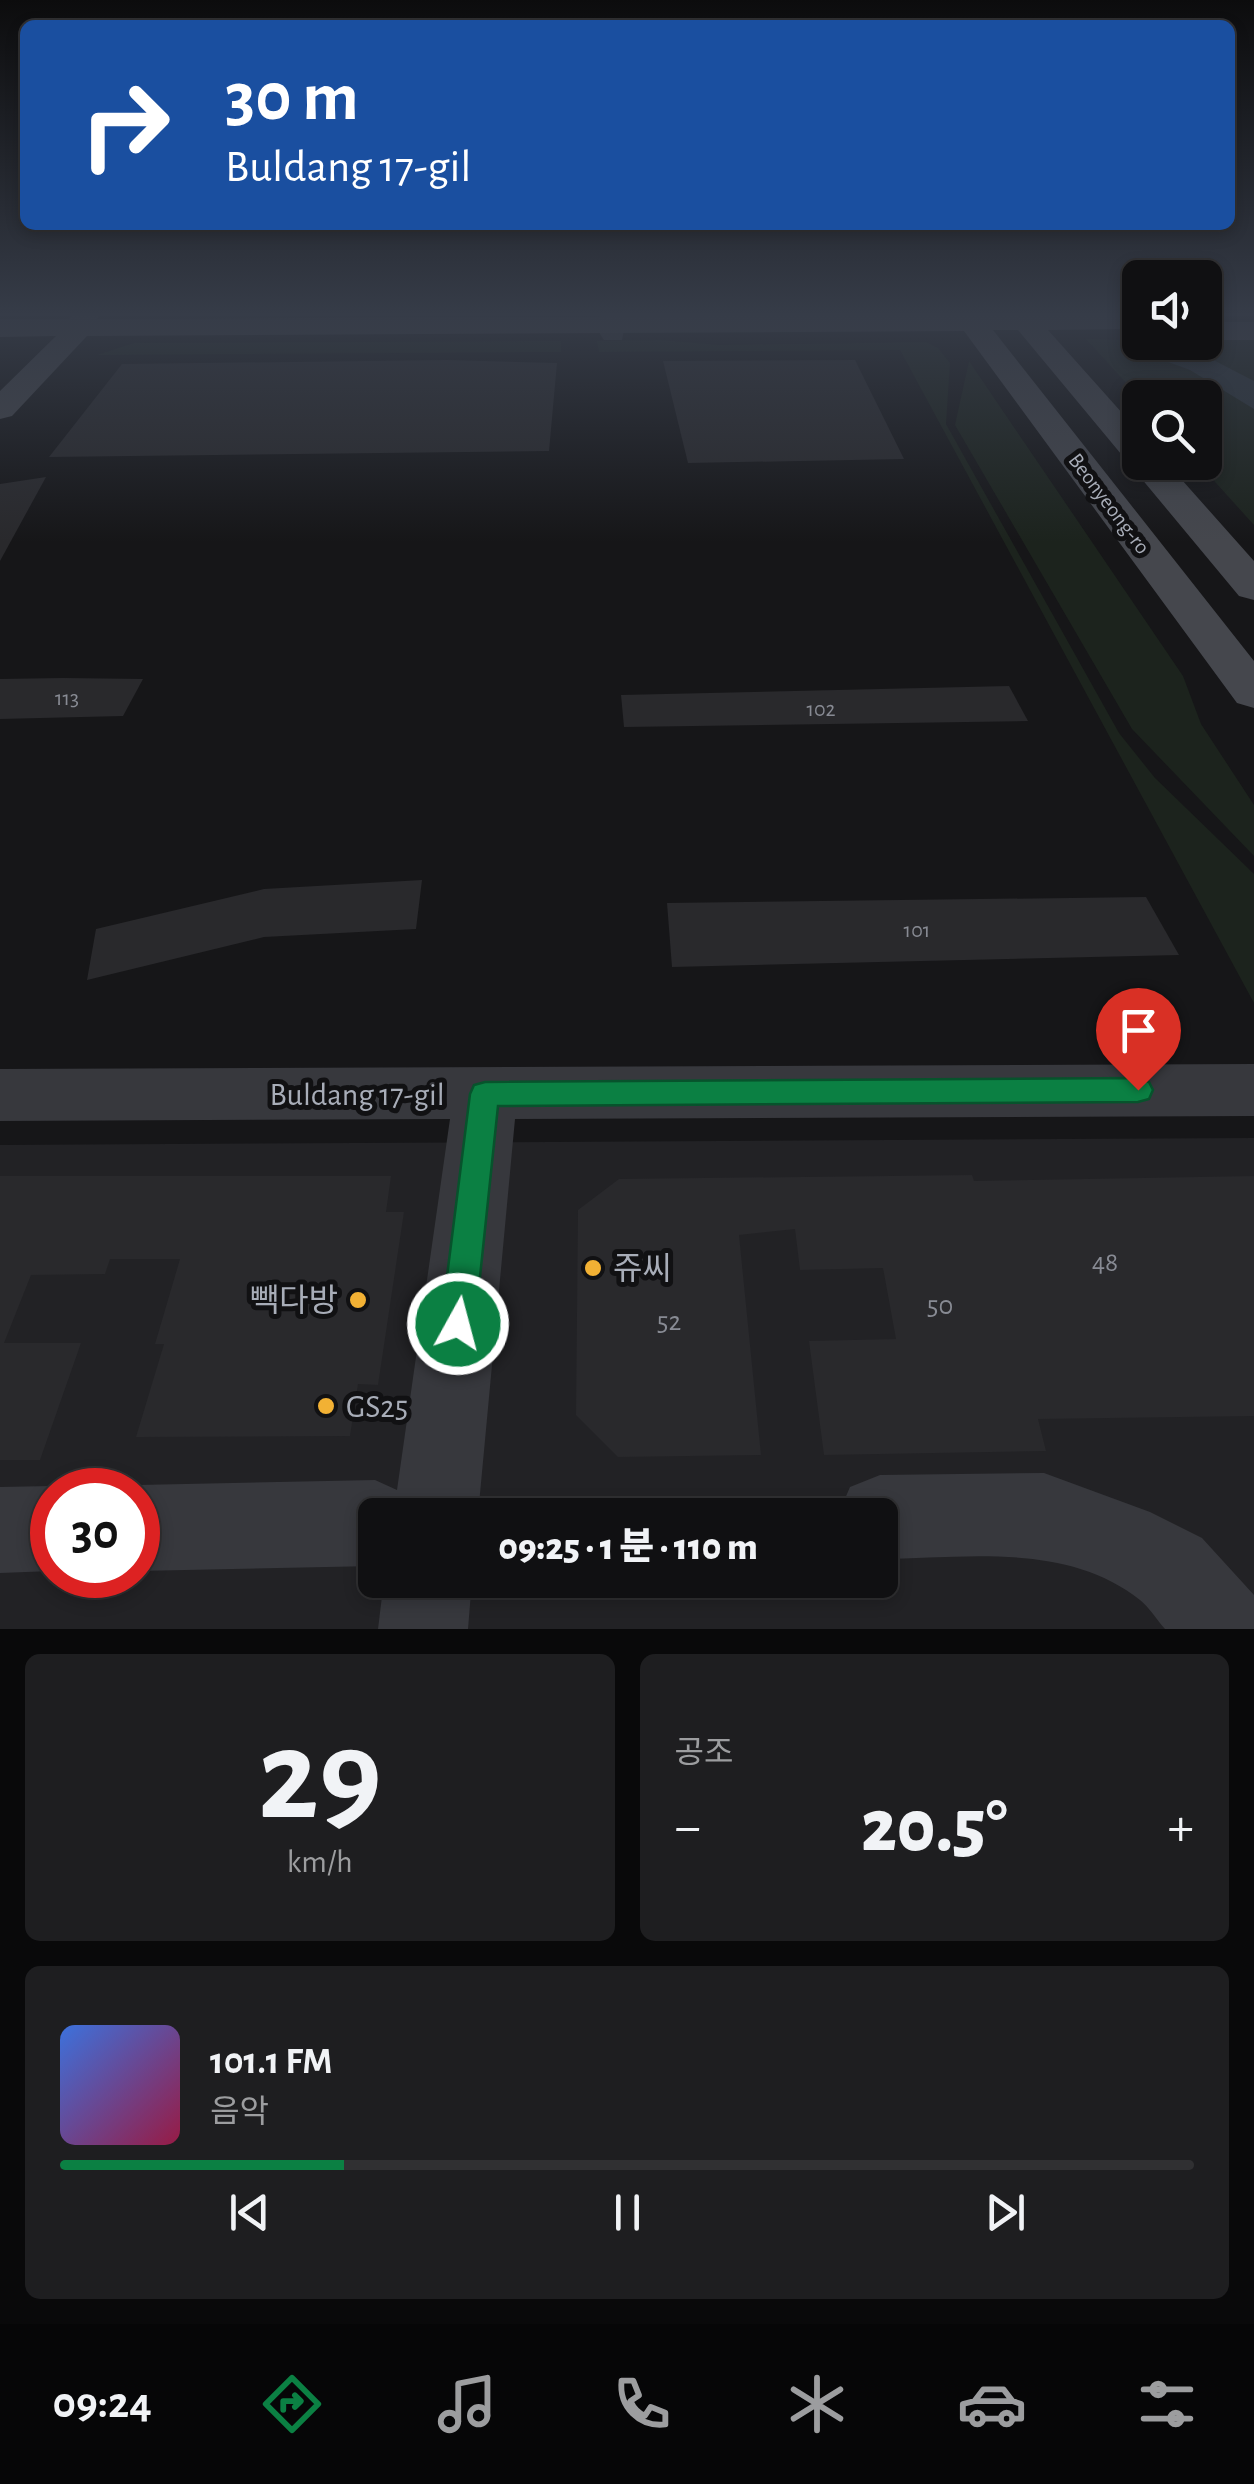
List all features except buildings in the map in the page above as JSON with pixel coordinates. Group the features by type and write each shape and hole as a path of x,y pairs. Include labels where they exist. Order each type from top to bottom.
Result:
{"street":[{"path":"0,409 18,390"},
{"name":"Beonyeong-ro","path":"1023,390 1254,693"},
{"name":"Beonyeong-ro","path":"1084,390 1122,434"},
{"name":"Beonyeong-ro","path":"1161,480 1254,588"},
{"name":"Buldang 17-gil","path":"0,1096 1254,1090"},
{"path":"438,1498 485,1094"},
{"path":"898,1517 1044,1515 1120,1542 1171,1569 1224,1629"},
{"path":"160,1528 358,1523"},
{"path":"0,1530 30,1529"},
{"path":"423,1629 426,1598"}],"shaded area":[{"path":"922,390 948,390 946,424 1119,733 1155,778 1254,874 1254,1003"},
{"path":"963,390 989,390 1183,676 1201,724 1254,805 1254,856 1132,729 955,425"},
{"path":"1222,390 1254,390 1254,525 1213,480 1222,480"},
{"path":"1223,390 1254,390 1254,409"},
{"path":"1254,1138 1254,1629 0,1629 0,1145"}],"place":[{"name":"쥬씨","path":"593,1268"},
{"name":"빽다방","path":"358,1300"},
{"name":"GS25","path":"326,1406"}],"route":[{"path":"458,1324 485,1094 1138,1090"}]}
